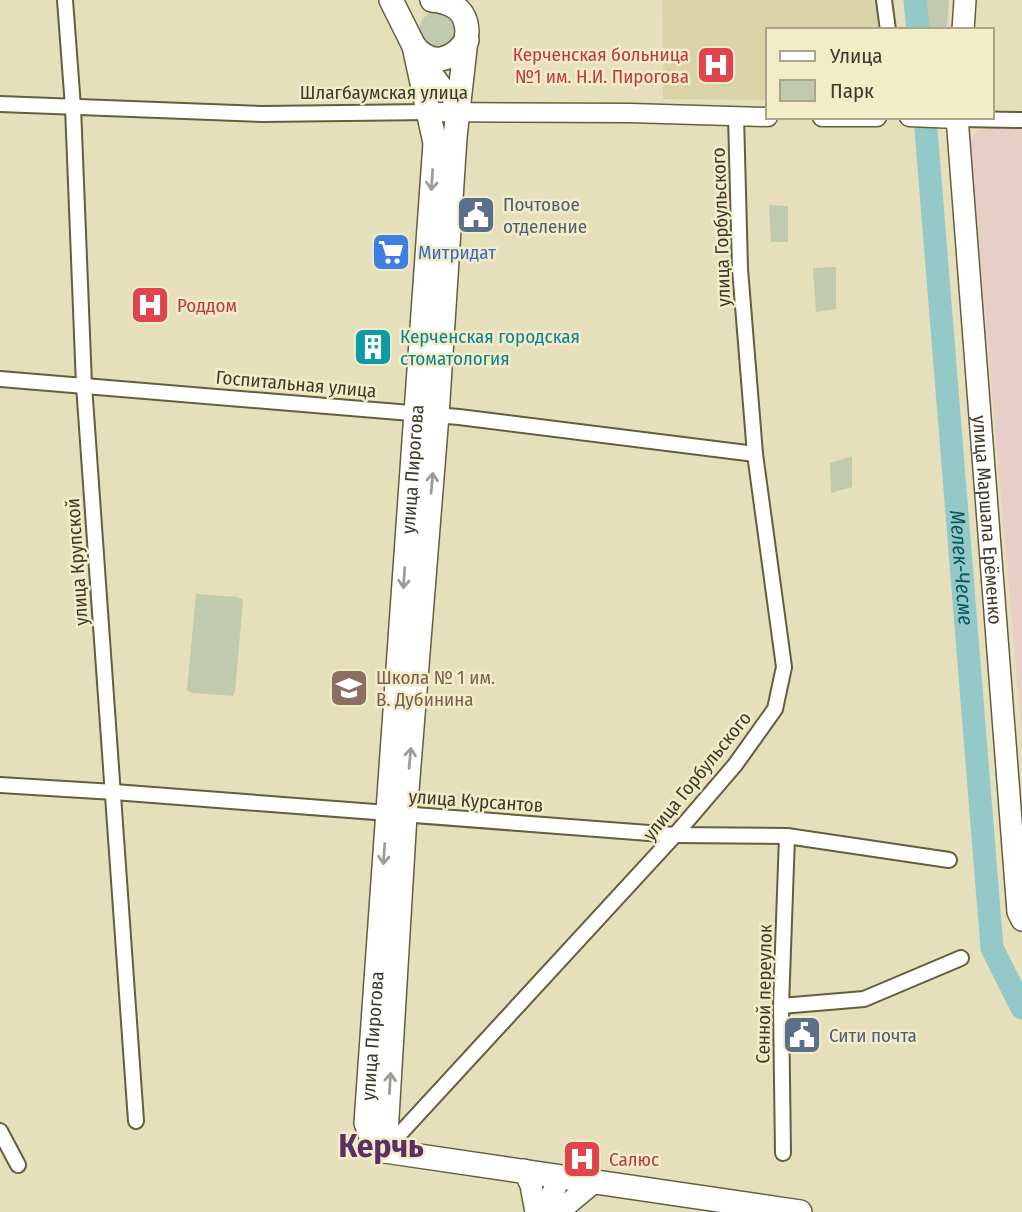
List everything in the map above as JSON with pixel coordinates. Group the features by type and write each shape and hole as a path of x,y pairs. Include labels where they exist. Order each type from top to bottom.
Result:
{"main road":[{"path":"391,0 412,43 422,54 440,59 455,55 467,35 465,18 454,5 432,0 424,4 412,17 409,33 412,43"},
{"path":"963,28 965,0"},
{"name":"улица Пирогова","path":"384,1151 371,1137 366,1123 396,814 427,414 467,35"},
{"name":"улица Пирогова","path":"412,43 435,143 427,414"},
{"name":"улица Маршала Ерёменко","path":"953,119 1018,912 1022,920"},
{"path":"384,1151 800,1212"},
{"path":"524,1170 531,1185 536,1212"},
{"path":"544,1212 561,1177"},
{"path":"558,1212 594,1182"}],"street":[{"name":"улица Крупской","path":"65,0 73,107 85,385 136,1121"},
{"path":"467,0 467,35"},
{"path":"884,0 888,28"},
{"path":"412,43 451,97 457,112"},
{"name":"Шлагбаумская улица","path":"0,104 261,114 457,112 766,117"},
{"name":"улица Горбульского","path":"384,1151 675,835 735,765 775,709 784,667 755,454 740,269 736,116"},
{"path":"988,119 1022,120"},
{"name":"Госпитальная улица","path":"0,379 427,414 755,454"},
{"name":"улица Курсантов","path":"0,785 675,835 787,836 949,860"},
{"name":"Сенной переулок","path":"783,1153 782,1006 787,836"},
{"path":"782,1006 863,999 961,958"},
{"path":"0,1131 18,1165"}],"shaded area":[{"name":"Керченская больница №1 им. Н.И. Пирогова","path":"662,0 890,0 893,28 766,28 766,100 663,99"},
{"path":"1022,128 1022,737 970,140 979,130"}],"green space":[{"path":"921,0 949,0 947,28 923,28"},
{"path":"432,11 452,14 460,33 448,49 429,48 418,32 422,19"},
{"path":"769,205 788,206 788,242 771,242"},
{"path":"836,267 836,309 816,312 813,268"},
{"path":"852,456 852,487 831,493 830,463"},
{"path":"196,594 237,597 243,600 233,696 192,693 187,690"}],"waterway":[{"name":"Мелек-Чесме","path":"915,0 918,28"},
{"name":"Мелек-Чесме","path":"925,119 992,948 1022,1008"}],"place":[{"name":"Керченская больница №1 им. Н.И. Пирогова","path":"716,65"},
{"name":"Почтовое отделение","path":"476,215"},
{"name":"Митридат","path":"391,252"},
{"name":"Роддом","path":"150,305"},
{"name":"Керченская городская стоматология","path":"373,347"},
{"name":"Школа № 1 им. В. Дубинина","path":"349,688"},
{"name":"Сити почта","path":"802,1035"},
{"name":"Салюс","path":"582,1159"}],"district":[{"name":"Керчь","path":"381,1146"}]}
